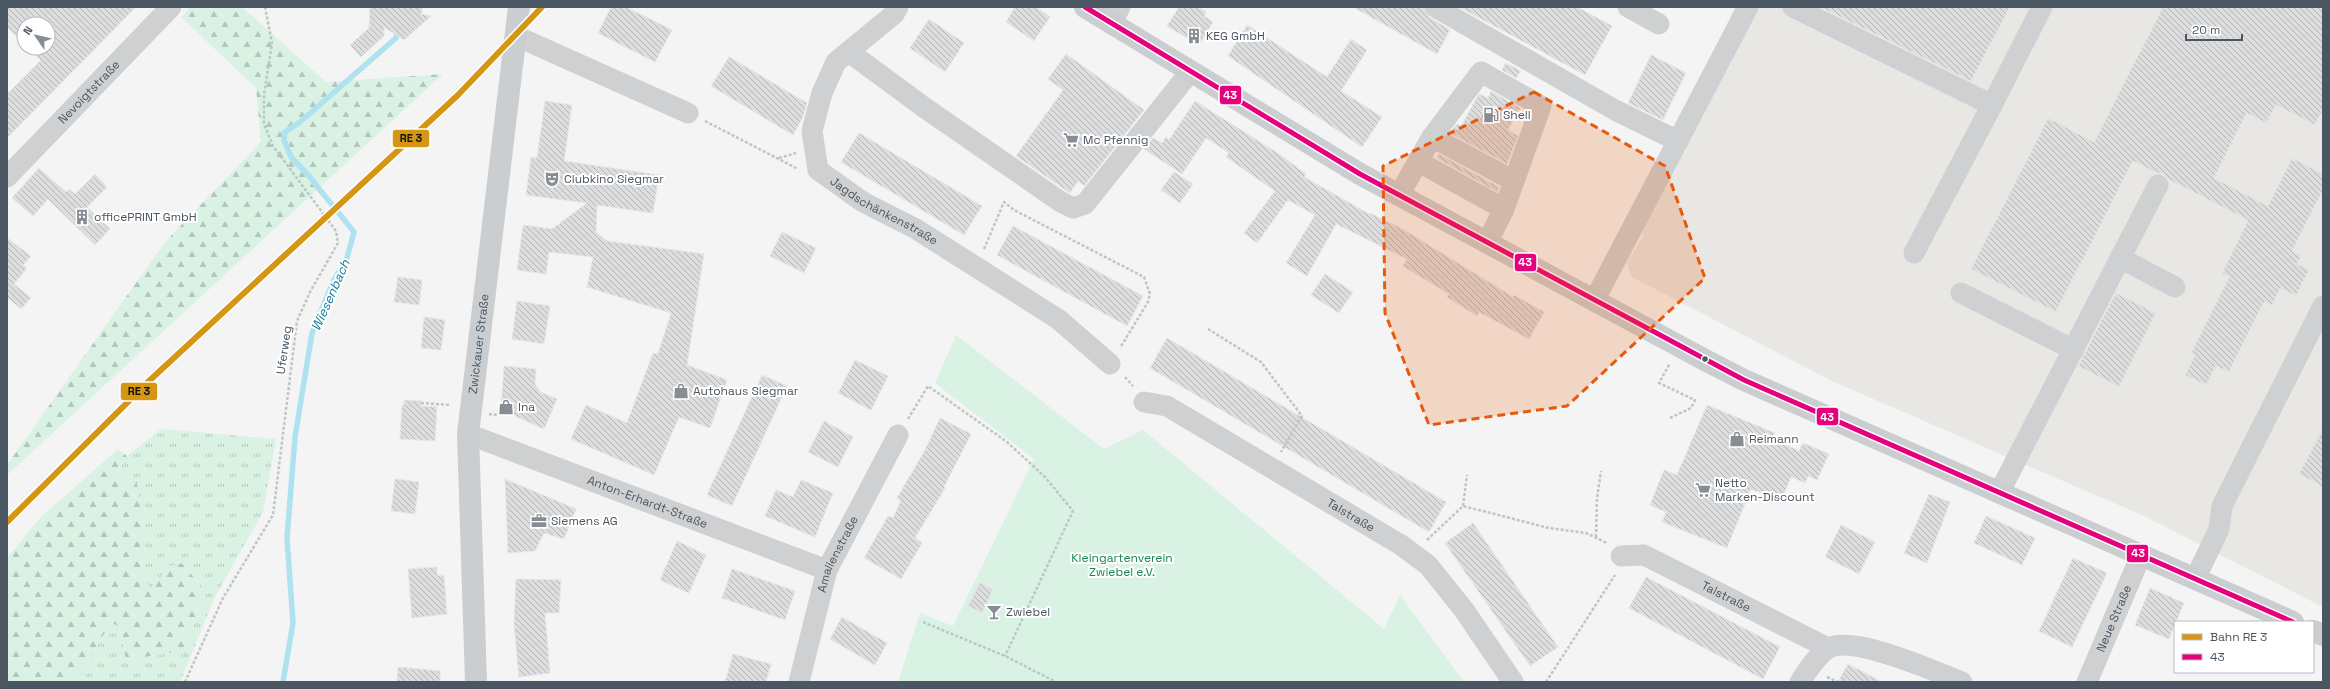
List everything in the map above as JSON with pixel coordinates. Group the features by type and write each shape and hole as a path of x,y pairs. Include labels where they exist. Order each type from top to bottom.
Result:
{"main road":[{"name":"Zwickauer Straße","path":"476,682 468,434 519,7"},
{"path":"1085,7 1116,15 1190,72 1360,174 1679,347 1744,380 2291,621"}],"street":[{"name":"Nevoigtstraße","path":"7,177 171,7"},
{"name":"Jagdschänkenstraße","path":"898,7 894,14 836,62 822,93 812,131 818,170 863,202 920,232 1058,319 1110,364"},
{"path":"1435,7 1615,110 1678,141"},
{"path":"1628,7 1659,24"},
{"path":"1594,301 1748,7"},
{"path":"1793,7 1992,106"},
{"path":"1914,253 1992,106 2042,7"},
{"path":"516,36 688,113"},
{"path":"849,52 925,108 1061,202 1073,208 1085,204 1190,72"},
{"path":"1399,195 1425,150 1481,72 1541,106 1509,195 1487,243"},
{"path":"1425,150 1509,195"},
{"path":"1425,150 1509,195"},
{"path":"1999,493 2158,185"},
{"path":"2120,258 2175,287"},
{"path":"1961,293 2074,350"},
{"path":"2195,579 2219,529 2222,506 2323,306"},
{"name":"Talstraße","path":"1144,402 1167,406 1272,468 1428,565 1464,610 1513,682"},
{"name":"Anton-Erhardt-Straße","path":"468,434 826,570"},
{"name":"Amalienstraße","path":"799,682 826,570 898,435"},
{"name":"Talstraße","path":"1621,556 1644,555 1828,648"},
{"name":"Neue Straße","path":"2087,682 2141,555"},
{"path":"1800,682 1810,667 1828,648 1857,645 1888,654 1962,682"}],"path":[{"name":"Uferweg","path":"185,682 223,598 273,515 297,321 310,292 338,243 336,231 273,146 264,124 264,95 272,43 265,7"},
{"path":"688,113 799,169 818,170"},
{"path":"989,237 1004,202 1014,210 1144,277 1150,294 1148,302 1110,364"},
{"path":"1208,329 1261,362 1302,416 1272,468"},
{"path":"1670,418 1691,408 1695,400 1659,383 1679,347"},
{"path":"898,435 928,386 1007,442 1045,477 1073,511 1004,656"},
{"path":"421,403 427,404"},
{"path":"495,415 502,410"},
{"path":"1596,537 1596,498 1601,471"},
{"path":"1412,554 1463,506 1467,475"},
{"path":"1463,506 1550,528 1586,533 1611,546 1621,556 1619,570 1546,682"},
{"path":"923,622 1004,656 1056,682"}],"highlighted area":[{"path":"1534,92 1665,166 1705,278 1567,406 1429,425 1385,313 1383,166"}],"shaded area":[{"path":"1735,7 2323,7 2323,607 2144,516 1834,382 1632,277 1627,262 1644,235 1630,226"}],"green space":[{"path":"191,7 242,7 326,82 443,74 7,475 7,465 165,242 261,142 256,88 181,17"},
{"name":"Kleingartenverein Zwiebel e.V.","path":"956,335 1104,449 1143,430 1384,629 1400,595 1464,682 898,682 920,613 953,626 1034,459 935,383"},
{"path":"161,429 276,439 263,512 215,597 180,682 76,682 111,622 119,627 126,660 183,651 206,592 182,563 168,567 152,589 140,576 141,518 137,481 114,479 127,456"},
{"path":"118,449 127,456 115,478 137,480 152,588 168,567 182,563 206,592 183,651 126,660 119,627 111,622 76,682 7,682 7,558 40,518"}],"building":[{"path":"7,7 136,7 7,138 7,94 41,60 37,56 56,56 56,16 16,16 16,36 7,27"},
{"path":"370,7 423,7 421,14 431,16 404,40 384,27 384,36 361,57 350,45 369,28"},
{"path":"611,7 626,7 672,30 655,62 598,33"},
{"path":"1015,7 1036,7 1050,17 1034,41 1006,22"},
{"name":"KEG GmbH","path":"1179,7 1198,7 1206,12 1204,16 1213,22 1199,45 1167,26"},
{"path":"1353,7 1423,7 1429,17 1450,30 1437,54"},
{"path":"1459,7 1577,7 1612,26 1585,75"},
{"path":"1820,7 2010,7 1971,81"},
{"path":"2163,7 2323,7 2323,109 2315,125 2276,105 2266,123 2247,113 2214,178 2268,206 2292,158 2323,174 2323,190 2292,251 2301,256 2297,264 2309,270 2296,296 2280,288 2272,306 2264,302 2229,372 2216,366 2206,385 2185,375 2195,355 2191,353 2229,277 2222,273 2248,220 2168,179 2163,174 2157,173 2133,161 2056,312 1971,269 2048,118 2094,142"},
{"path":"929,19 964,43 945,72 910,48"},
{"path":"1247,25 1327,77 1351,39 1367,50 1341,91 1382,117 1362,147 1228,56"},
{"path":"1066,54 1144,110 1084,186 1078,181 1070,193 1016,156 1063,90 1048,79"},
{"path":"1651,55 1686,73 1663,120 1628,103"},
{"path":"729,57 807,103 803,117 793,135 711,86"},
{"path":"1506,63 1521,71 1516,78 1502,70"},
{"name":"Shell","path":"1491,91 1520,108 1508,130 1518,136 1507,164 1450,133 1457,124 1461,126 1479,94 1488,98"},
{"path":"545,101 572,105 564,161 659,175 653,213 597,205 596,232 607,241 704,254 687,365 727,380 710,428 679,417 654,475 571,439 586,405 627,423 653,353 658,354 671,313 587,287 593,257 549,252 546,274 517,270 523,225 552,229 587,203 526,195 531,157 537,158"},
{"path":"1195,101 1279,154 1306,174 1304,177 1369,214 1370,213 1404,230 1513,297 1514,295 1544,312 1529,339 1479,312 1477,316 1447,297 1449,294 1403,266 1407,259 1336,224 1307,276 1286,263 1315,215 1288,200 1257,243 1244,233 1275,191 1226,157 1229,153 1206,138 1182,174 1144,149 1153,138 1162,143 1166,137 1169,140"},
{"path":"859,133 982,206 964,235 841,162"},
{"path":"1439,154 1499,187 1497,192 1437,158"},
{"path":"39,168 66,192 69,189 75,194 95,174 107,187 87,207 110,229 95,245 48,199 33,216 12,198"},
{"path":"1174,172 1193,184 1180,203 1161,190"},
{"path":"1013,226 1143,296 1127,326 997,255"},
{"path":"782,232 816,248 804,273 770,256"},
{"path":"7,238 31,256 23,265 27,268 14,284 31,298 21,309 7,297"},
{"path":"1325,274 1353,292 1339,313 1311,295"},
{"path":"398,277 422,280 419,305 394,302"},
{"path":"2116,293 2156,313 2119,387 2078,366"},
{"path":"517,301 550,306 544,344 512,339"},
{"path":"424,317 445,320 441,350 421,348"},
{"path":"1167,338 1446,502 1429,532 1150,368"},
{"path":"855,360 888,376 871,410 838,393"},
{"path":"504,366 536,369 535,384 540,392 557,399 544,429 501,410"},
{"path":"762,375 787,386 732,506 707,495"},
{"path":"404,400 421,401 421,406 437,407 435,441 400,439 402,405 404,405"},
{"name":"Netto Marken-Discount","path":"1707,405 1775,433 1772,438 1799,451 1803,443 1829,454 1817,480 1808,476 1805,483 1791,477 1781,501 1751,489 1727,548 1662,522 1666,512 1650,505 1664,470 1677,475"},
{"path":"940,418 971,434 944,487 945,488 915,538 922,543 901,579 864,558 888,516 893,518 901,500 897,498 925,450"},
{"path":"824,421 853,437 838,467 808,452"},
{"path":"2323,428 2323,487 2299,474"},
{"path":"395,479 419,482 415,514 391,511"},
{"name":"Siemens AG","path":"505,479 576,509 564,539 544,533 535,551 508,553"},
{"path":"801,480 833,493 815,537 765,516 776,490 793,497"},
{"path":"1929,494 1950,502 1927,563 1904,553"},
{"path":"1986,516 2035,538 2022,565 1974,543"},
{"path":"1473,523 1558,647 1530,666 1445,543"},
{"path":"1841,525 1875,542 1859,574 1825,557"},
{"path":"677,541 706,555 689,593 660,580"},
{"path":"2073,558 2107,573 2072,647 2039,631"},
{"path":"437,567 437,575 444,576 447,614 412,618 408,569"},
{"path":"732,569 795,591 785,620 722,598"},
{"path":"1646,577 1780,647 1763,679 1629,608"},
{"path":"516,579 561,580 559,613 545,613 550,673 519,677 514,624"},
{"path":"980,582 993,590 982,613 968,606"},
{"path":"2150,588 2184,603 2176,621 2174,621 2174,627 2169,639 2135,625"},
{"path":"842,617 887,643 875,665 830,639"},
{"path":"733,654 771,664 766,682 725,682"},
{"path":"1848,664 1882,682 1838,682"},
{"path":"398,667 440,671 440,682 397,682"}],"waterway":[{"name":"Wiesenbach","path":"283,682 293,623 287,538 295,437 312,333 333,282 347,258 354,232 308,175 291,157 284,140 285,132 300,122 396,38 398,28"}],"transit line":[{"path":"7,522 149,381 458,95 542,7"},
{"name":"43","path":"1085,7 1360,174 1744,380 2291,621"}],"place":[{"name":"KEG GmbH","path":"1194,36"},
{"name":"Shell","path":"1491,115"},
{"name":"Mc Pfennig","path":"1071,140"},
{"name":"Clubkino Siegmar","path":"552,179"},
{"name":"officePRINT GmbH","path":"82,217"},
{"name":"Autohaus Siegmar","path":"681,391"},
{"name":"Ina","path":"506,407"},
{"name":"Reimann","path":"1737,439"},
{"name":"Netto Marken-Discount","path":"1703,490"},
{"name":"Siemens AG","path":"539,521"},
{"name":"Zwiebel","path":"994,612"}]}
